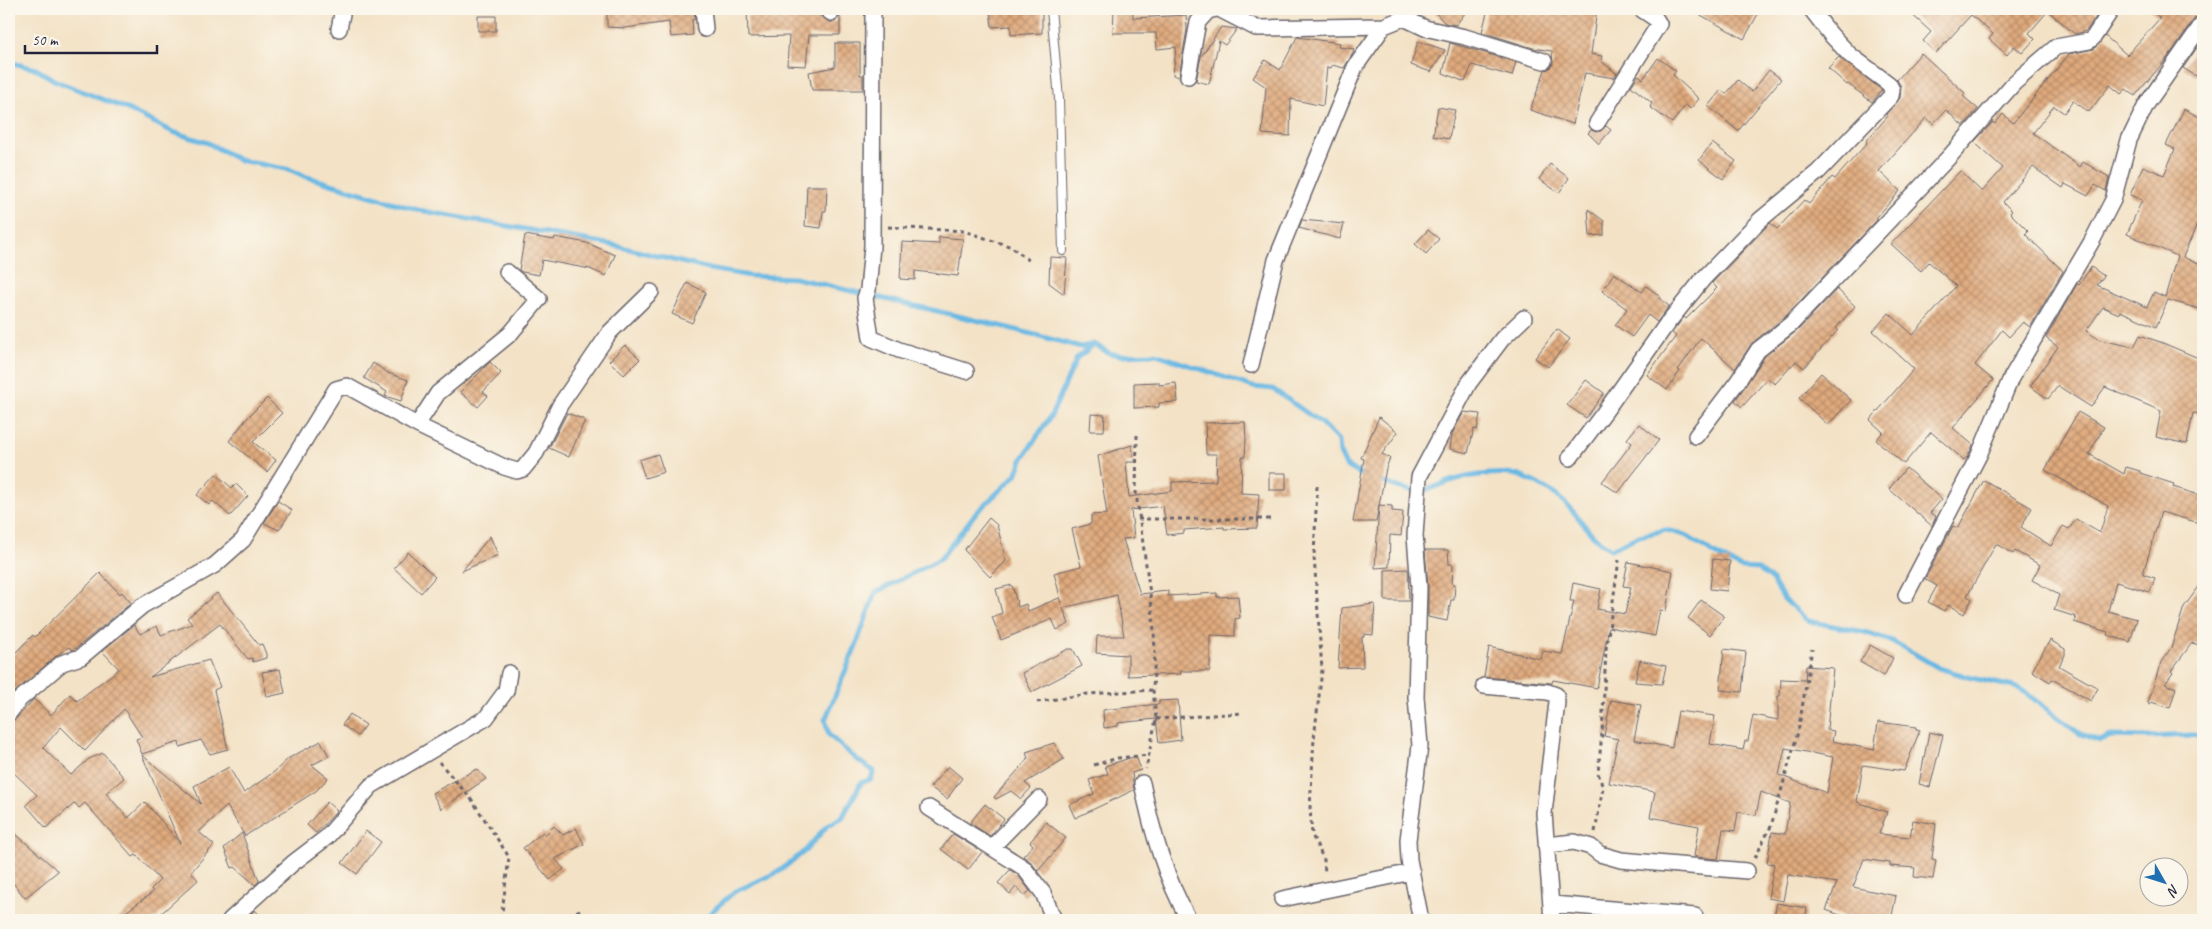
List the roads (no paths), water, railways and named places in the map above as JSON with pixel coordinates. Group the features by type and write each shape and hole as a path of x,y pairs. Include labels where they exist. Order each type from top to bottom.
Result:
{"street":[{"path":"339,29 343,9"},
{"path":"703,9 705,29"},
{"path":"873,9 872,226 867,294 871,338 899,350 966,371"},
{"path":"1188,76 1198,22 1208,11 1218,9 1256,28 1384,26"},
{"path":"1597,123 1660,24 1641,9"},
{"path":"1570,458 1666,325 1703,280 1760,220 1818,172 1891,96 1892,90 1889,84 1850,55 1831,35 1811,9"},
{"path":"1696,436 1738,381 1758,350 1791,324 1950,156 2014,83 2056,47 2089,41 2093,38 2112,9"},
{"path":"1251,365 1276,260 1355,67 1384,26 1408,13 1425,28 1466,37 1544,61"},
{"path":"1906,595 1979,456 2011,378 2088,248 2113,200 2129,140 2146,105 2203,23"},
{"path":"417,425 438,393 510,334 539,300 507,272"},
{"path":"9,713 20,699 62,663 81,657 142,606 215,565 243,540 336,388 347,386 417,425 517,471 523,469 536,453 560,405 605,340 651,292"},
{"path":"1421,920 1409,860 1408,840 1420,746 1416,697 1419,587 1415,536 1419,477 1469,383 1502,339 1524,318"},
{"path":"230,920 293,863 327,837 371,786 486,718 506,691 509,673"},
{"path":"1484,686 1548,692 1556,695 1557,702 1544,813 1552,920"},
{"path":"1142,783 1151,829 1177,898 1189,920"},
{"path":"992,846 1039,799"},
{"path":"930,808 1024,868 1042,893 1054,920"},
{"path":"1547,846 1574,842 1591,847 1600,854 1621,860 1747,871"},
{"path":"1282,899 1412,872"},
{"path":"1552,904 1695,916"}],"lane":[{"path":"1052,9 1059,99 1063,251"}],"waterway":[{"path":"9,62 36,69 56,81 127,109 173,132 208,143 239,160 291,170 304,176 418,210 613,245 709,269 750,276 795,278 1001,326 1081,347 1094,344 1109,353 1120,355 1156,354 1253,387 1273,389 1321,423 1339,441 1340,453 1346,466 1366,477"},
{"path":"706,920 707,916 734,892 778,872 805,851 827,826 842,818 861,783 871,779 874,771 857,760 829,735 825,720 857,643 875,593 940,559 975,514 1016,475 1023,458 1052,414 1077,358 1092,346"},
{"path":"1377,480 1402,489 1418,491 1427,490 1470,476 1508,474 1523,477 1545,488 1561,499 1592,534 1611,549 1639,536 1666,530 1685,535 1723,559 1742,568 1758,569 1772,580 1784,599 1808,621 1864,632 1892,641 1939,668 1972,678 2019,688 2080,734 2100,741 2111,736 2193,735 2203,738"}]}
